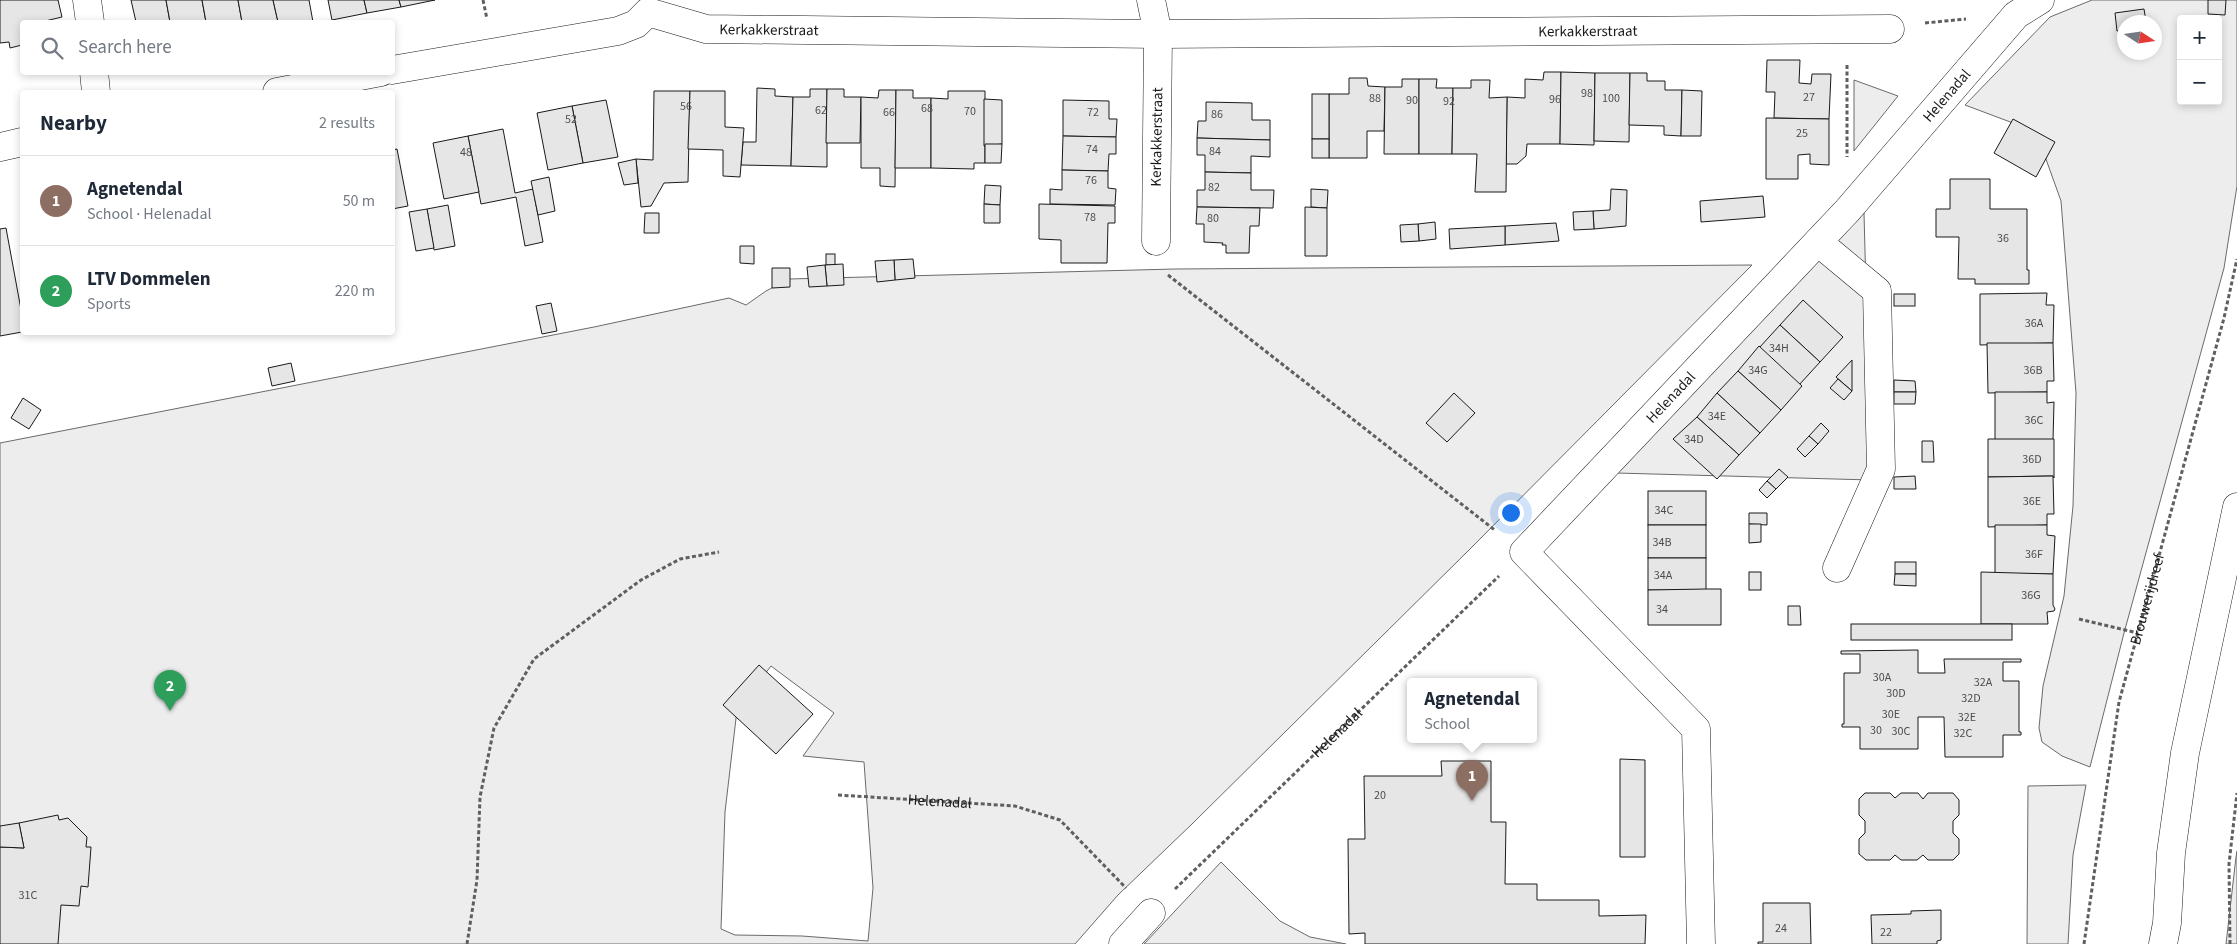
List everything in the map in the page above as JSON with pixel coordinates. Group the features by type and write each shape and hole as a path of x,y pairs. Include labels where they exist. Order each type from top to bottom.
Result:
{"street":[{"path":"87,0 90,20"},
{"path":"1151,0 1158,34"},
{"name":"Helenadal","path":"1524,552 1847,211 2016,15 2040,0"},
{"name":"Kerkakkerstraat","path":"395,69 618,31 636,24 651,6 706,30 1158,34 1890,29"},
{"name":"Kerkakkerstraat","path":"1156,241 1158,34"},
{"path":"94,75 96,90"},
{"path":"287,90 365,75"},
{"path":"0,147 20,142"},
{"path":"1818,242 1877,291 1881,469 1838,568"},
{"path":"2167,937 2171,853 2186,753 2237,507"},
{"path":"1524,552 1696,729 1701,944"},
{"path":"1123,944 1150,913"}],"path":[{"path":"1890,29 1928,23 2016,15"},
{"path":"1846,30 1847,211"},
{"name":"Brouwerijdreef","path":"2084,944 2119,702 2224,318 2237,259"},
{"path":"1164,272 1524,552"},
{"path":"467,944 477,880 480,797 494,728 534,659 641,580 680,559 719,552"},
{"name":"Helenadal","path":"838,795 1015,806 1060,820 1150,913 1524,552"},
{"path":"2079,619 2138,632"},
{"path":"2230,944 2229,864 2237,793"}],"shaded area":[{"path":"2092,0 2237,0 2237,186 2224,268 2124,633 2090,767 2062,756 2042,742 2039,728 2043,686 2064,596 2073,506 2076,393 2061,201 2042,148 2021,126 1965,105 2050,17"},
{"path":"1854,80 1898,96 1854,151"},
{"path":"1864,213 1871,480 1616,473"},
{"path":"1752,265 1470,549 1118,895 1075,944 0,944 0,443 594,327 729,298 746,305 766,291 789,279 1175,269","holes":["771,666 834,713 803,756 864,762 873,888 868,941 802,936 735,935 721,929 725,812 737,710"]},
{"path":"2086,785 2073,855 2068,944 2027,944 2028,786"},
{"path":"2237,851 2237,944 2226,944 2236,857"},
{"path":"1221,862 1280,921 1310,937 1346,944 1144,944"}],"building":[{"path":"0,0 58,0 62,17 49,20 20,20 20,46 10,48 9,42 0,43"},
{"path":"131,0 166,0 170,20 136,20"},
{"path":"166,0 202,0 206,20 170,20"},
{"path":"202,0 238,0 242,20 206,20"},
{"path":"238,0 273,0 278,20 242,20"},
{"path":"273,0 309,0 313,20 278,20"},
{"path":"328,0 364,0 367,13 332,20"},
{"path":"364,0 399,0 401,7 367,13"},
{"path":"399,0 435,0 401,7"},
{"path":"2208,0 2226,0 2225,15 2208,14"},
{"path":"2144,9 2145,15 2117,15 2117,31 2115,13"},
{"path":"1767,60 1800,60 1799,83 1811,84 1812,74 1831,74 1829,119 1774,118 1775,92 1766,92"},
{"path":"1544,72 1561,72 1560,144 1527,144 1526,156 1517,164 1506,164 1507,97 1525,98 1525,79 1543,80"},
{"path":"1561,72 1595,73 1594,145 1560,144"},
{"path":"1595,73 1630,73 1629,142 1594,141"},
{"path":"1630,73 1647,73 1647,81 1665,81 1665,90 1682,90 1681,136 1664,135 1664,126 1629,125"},
{"path":"1349,78 1367,78 1368,86 1385,87 1384,131 1367,131 1367,158 1329,158 1329,94 1349,94"},
{"path":"1402,79 1419,79 1419,154 1384,154 1385,87 1402,87"},
{"path":"1419,79 1437,79 1436,88 1453,88 1452,154 1419,154"},
{"path":"1471,80 1490,80 1489,98 1507,97 1506,192 1475,192 1477,154 1452,154 1453,88 1471,88"},
{"path":"757,88 775,89 775,96 793,97 791,166 741,165 743,142 756,142"},
{"path":"810,89 827,89 827,167 791,166 793,97 810,97"},
{"path":"827,89 844,89 844,97 861,97 860,143 826,143"},
{"path":"879,90 896,90 895,187 880,186 880,168 861,168 861,97 878,98"},
{"path":"896,90 913,90 913,98 931,98 931,168 895,168"},
{"path":"1682,90 1702,91 1701,136 1681,136"},
{"path":"654,91 690,91 688,182 664,183 651,206 641,207 636,159 653,160"},
{"path":"690,91 725,91 725,127 744,128 740,177 723,176 723,150 688,149"},
{"path":"948,91 985,91 985,163 974,163 974,169 931,168 931,98 948,99"},
{"path":"1312,94 1329,94 1329,139 1312,139"},
{"path":"984,99 1002,100 1002,144 984,146"},
{"path":"606,100 618,157 583,163 572,106"},
{"path":"1063,100 1109,101 1109,119 1117,119 1116,137 1063,136"},
{"path":"1206,102 1252,103 1252,120 1270,120 1270,140 1197,138 1198,121 1206,121"},
{"path":"572,106 583,163 548,170 537,113"},
{"path":"1766,118 1829,119 1829,165 1810,164 1810,154 1798,155 1798,179 1766,179"},
{"path":"2013,119 2055,142 2036,177 1994,153"},
{"path":"503,129 515,193 533,189 543,242 525,246 516,197 481,204 468,136"},
{"path":"468,136 479,192 444,199 433,143"},
{"path":"1063,136 1116,137 1116,154 1109,154 1108,171 1062,170"},
{"path":"1197,138 1270,140 1270,157 1251,156 1251,173 1205,172 1205,155 1197,155"},
{"path":"1312,139 1329,139 1329,158 1312,158"},
{"path":"985,144 1002,144 1001,163 985,163"},
{"path":"395,149 397,149 408,206 395,208"},
{"path":"636,159 638,183 624,185 618,163"},
{"path":"1062,170 1108,171 1108,188 1116,189 1115,205 1050,204 1050,189 1062,190"},
{"path":"1205,172 1251,173 1251,190 1274,190 1273,208 1197,207 1197,190 1205,190"},
{"path":"549,177 555,211 538,215 531,181"},
{"path":"1950,179 1990,179 1990,209 2027,209 2027,270 2029,270 2029,284 1975,284 1975,279 1958,279 1959,237 1936,237 1936,209 1950,209"},
{"path":"985,185 1001,186 1000,205 984,204"},
{"path":"1311,189 1328,190 1327,208 1311,207"},
{"path":"1611,189 1627,190 1626,226 1594,229 1593,211 1610,210"},
{"path":"1763,196 1765,217 1701,222 1700,201"},
{"path":"984,204 1000,205 1000,223 984,223"},
{"path":"1039,204 1115,206 1115,223 1108,223 1107,263 1061,263 1061,240 1039,239"},
{"path":"448,205 455,246 434,250 427,209"},
{"path":"1197,207 1260,208 1259,226 1250,226 1249,253 1226,253 1226,245 1222,245 1223,243 1204,242 1204,224 1196,224"},
{"path":"1305,207 1327,208 1327,256 1305,256"},
{"path":"427,209 434,248 416,251 409,212"},
{"path":"1593,211 1594,229 1574,230 1573,212"},
{"path":"645,213 659,213 659,233 644,233"},
{"path":"1435,222 1436,239 1419,241 1418,224"},
{"path":"1556,223 1559,241 1505,245 1505,226"},
{"path":"1418,224 1419,241 1401,242 1400,225"},
{"path":"1505,226 1505,245 1450,249 1449,229"},
{"path":"6,228 20,304 20,332 0,336 0,229"},
{"path":"740,246 754,246 754,264 740,263"},
{"path":"826,254 835,254 835,265 826,265"},
{"path":"913,259 915,278 895,280 894,260"},
{"path":"894,260 895,280 877,282 875,261"},
{"path":"843,264 844,285 827,286 825,265"},
{"path":"825,265 827,286 809,287 807,267"},
{"path":"772,268 790,268 790,287 772,288"},
{"path":"2047,293 2046,305 2054,305 2053,343 1980,345 1980,294"},
{"path":"1894,294 1915,294 1915,306 1894,306"},
{"path":"1803,300 1843,337 1820,362 1780,325"},
{"path":"551,303 557,331 542,334 536,306"},
{"path":"1780,325 1820,362 1799,385 1759,348"},
{"path":"1987,343 2053,343 2054,381 2047,381 2047,392 1988,393"},
{"path":"1759,346 1802,386 1781,410 1738,371"},
{"path":"1852,360 1852,391 1836,377"},
{"path":"291,363 295,381 272,386 268,368"},
{"path":"1738,371 1781,410 1760,433 1717,393"},
{"path":"1838,379 1852,391 1844,400 1830,388"},
{"path":"1894,380 1915,381 1916,392 1894,392"},
{"path":"1894,392 1916,392 1915,404 1894,404"},
{"path":"1995,392 2047,392 2047,403 2054,402 2053,440 1995,440"},
{"path":"1454,393 1475,413 1447,442 1426,423"},
{"path":"1717,393 1760,433 1739,455 1697,417"},
{"path":"23,398 41,410 29,429 11,418"},
{"path":"1697,417 1739,455 1717,479 1673,439"},
{"path":"1821,423 1829,431 1818,444 1809,436"},
{"path":"1809,436 1818,444 1805,457 1797,449"},
{"path":"1988,439 2054,439 2054,478 2053,476 1988,477"},
{"path":"1922,441 1933,441 1934,462 1922,462"},
{"path":"1779,469 1788,477 1776,489 1767,481"},
{"path":"1915,476 1916,489 1894,489 1894,477"},
{"path":"2053,476 2054,514 2047,514 2047,525 1988,527 1988,477"},
{"path":"1767,481 1776,489 1767,498 1759,490"},
{"path":"1648,491 1706,491 1706,525 1648,525"},
{"path":"1749,513 1767,513 1767,525 1749,524"},
{"path":"1749,524 1761,524 1761,542 1749,543"},
{"path":"1648,525 1706,525 1706,558 1648,558"},
{"path":"1995,525 2047,525 2047,535 2055,536 2053,574 1995,574"},
{"path":"1648,558 1706,558 1706,590 1648,590"},
{"path":"1895,562 1916,562 1916,574 1895,574"},
{"path":"1749,572 1761,572 1761,590 1749,590"},
{"path":"1981,572 2053,574 2053,605 2055,609 2054,611 2047,612 2048,624 1981,624"},
{"path":"1895,574 1916,574 1916,586 1894,585"},
{"path":"1721,589 1721,625 1648,625 1648,590"},
{"path":"1788,606 1800,606 1801,625 1788,625"},
{"path":"1851,624 2012,624 2012,640 1851,640"},
{"path":"1918,650 1918,673 1945,673 1944,659 2021,659 2021,662 2003,662 2003,681 2019,681 2019,732 2021,732 2021,735 2003,735 2003,757 1945,757 1944,717 1918,717 1918,749 1860,749 1860,727 1842,727 1842,724 1844,724 1844,673 1860,673 1860,654 1841,654 1841,651"},
{"path":"759,665 813,714 776,754 723,705"},
{"path":"1620,759 1645,760 1645,857 1620,857"},
{"path":"1441,761 1491,761 1491,822 1506,822 1505,884 1537,884 1537,900 1599,900 1599,916 1646,915 1645,944 1365,944 1365,933 1349,934 1348,839 1365,839 1364,776 1442,776"},
{"path":"1865,793 1890,793 1895,798 1901,793 1918,793 1923,799 1928,793 1953,793 1959,800 1959,815 1953,821 1953,833 1959,839 1959,854 1953,860 1928,860 1923,855 1917,860 1901,860 1895,855 1890,860 1866,860 1859,854 1859,839 1865,833 1865,821 1859,815 1859,799"},
{"path":"58,815 59,820 68,818 87,837 86,847 91,847 88,887 81,886 79,906 61,905 58,944 0,944 0,847 24,848 19,823"},
{"path":"19,823 24,848 0,847 0,826"},
{"path":"1763,903 1810,903 1811,944 1758,944 1758,942 1763,942"},
{"path":"1941,910 1941,940 1937,941 1937,944 1872,944 1871,915 1911,914 1911,911"}],"place":[{"name":"LTV Dommelen","path":"170,711"},
{"name":"Agnetendal","path":"1472,801"}]}
